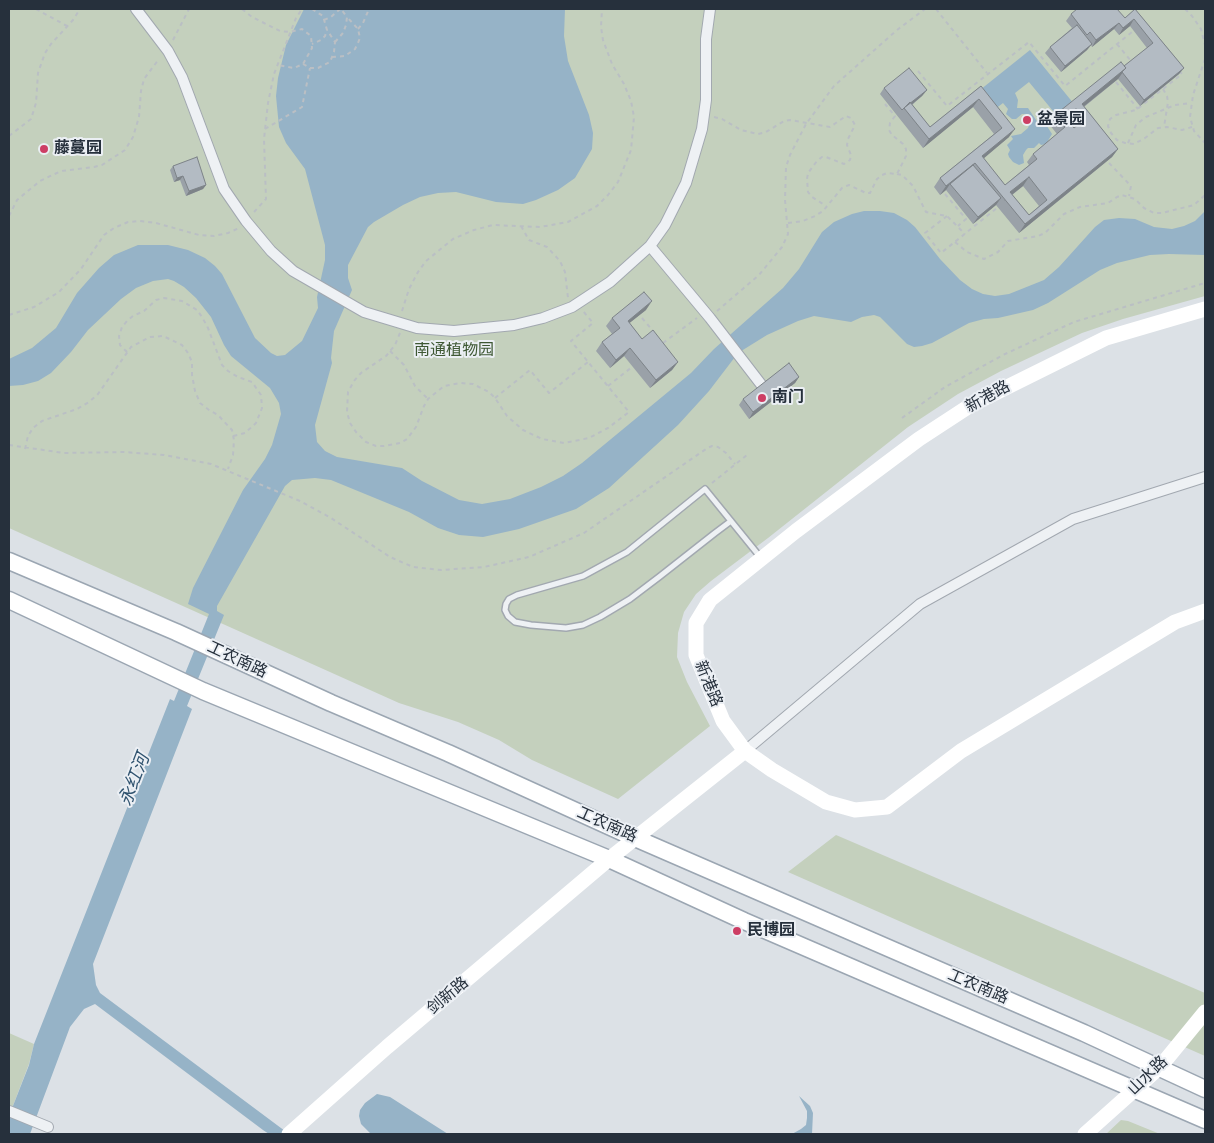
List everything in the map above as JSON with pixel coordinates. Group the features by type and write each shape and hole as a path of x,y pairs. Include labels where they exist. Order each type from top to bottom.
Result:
{"main road":[{"name":"工农南路","path":"9,561 176,632 635,838 1084,1033 1205,1089"},
{"name":"工农南路","path":"9,600 170,677 609,859 770,932 1136,1088 1205,1120"}],"street":[{"path":"136,9 168,51 182,76 224,189 270,251 293,271 312,284 374,316 417,328 454,331 514,324 543,318 575,305 610,282 650,246 665,225 686,183 702,129 706,100 706,39 710,9"},
{"path":"650,246 773,400"},
{"name":"新港路","path":"1205,309 1106,338 972,404 919,439 762,558 710,600 696,623 696,655 722,721 745,751 772,770 826,802 855,810 887,807 961,751 1175,622 1205,611"},
{"path":"745,751 920,604 1073,519 1205,478"},
{"name":"剑新路","path":"289,1134 387,1047 609,859 745,751"},
{"name":"山水路","path":"1085,1134 1160,1068 1205,1012"},
{"path":"9,1111 48,1127"}],"lane":[{"path":"731,521 630,599 600,617 583,624 566,628 515,622 508,616 505,610 509,599 517,595 567,582 601,567 627,552 705,489 762,558"}],"path":[{"path":"36,9 67,26"},
{"path":"9,136 31,119 36,103 38,73 45,53 80,9"},
{"path":"9,216 17,200 40,181 61,171 102,165 125,150 133,137 139,118 144,78 153,65 168,51 189,9"},
{"path":"242,9 268,26 280,31 290,32 302,29 311,36 312,44 309,54 302,64 294,68 277,65"},
{"path":"9,315 34,307 60,292 81,269 104,235 128,222 156,223 199,235 214,236 228,234 246,221 266,199 264,139 268,103 277,65 296,18 302,9"},
{"path":"312,9 320,12 327,30 335,42"},
{"path":"324,20 340,9 358,29 360,38 355,49 345,56 332,57"},
{"path":"358,29 364,23 369,9"},
{"path":"521,225 529,240 547,247 560,261 564,268 568,295 593,323 571,341 629,412 608,428 589,438 564,443 542,439 523,430 507,416 495,398 481,387 460,383 444,386 428,400 412,434 400,443 376,446 366,442 350,423 346,412 348,392 361,373 390,351 399,338 402,308 409,290 426,261 453,239 474,230 493,225 521,225 540,227 568,222 597,206 618,182 632,150 634,117 631,101 624,84 612,64 603,40 601,27 602,9"},
{"path":"642,318 663,344 746,288 772,260 782,247 788,234 785,200 786,167 806,124 834,86 897,30 925,9"},
{"path":"936,9 988,74"},
{"path":"1185,9 1201,29 1205,45"},
{"path":"302,64 310,68 324,66 330,62 335,42 343,33 347,17"},
{"path":"312,44 321,40 327,30"},
{"path":"918,71 948,106 1029,42 1065,86 1132,32"},
{"path":"1117,44 1131,61"},
{"path":"1205,58 1191,103 1192,127 1205,143"},
{"path":"1176,67 1182,74 1138,109 1116,115 1110,119 1108,126 1117,140 1128,144 1140,142 1158,128 1182,130 1192,127"},
{"path":"265,129 302,107 310,68"},
{"path":"1116,82 1138,109"},
{"path":"1163,89 1167,96 1164,127"},
{"path":"1128,144 1136,125 1146,117 1167,107 1191,103"},
{"path":"885,104 895,116 890,123 889,130 906,149 906,156 897,174"},
{"path":"704,116 722,119 751,133 766,132 784,121 794,120 806,124 815,123 830,127 846,116 850,118 855,124 848,139 847,145 851,155 846,163 841,164 826,156 822,157 808,173 808,192 826,206"},
{"path":"1109,162 1131,186 1129,197"},
{"path":"788,223 803,221 815,216 842,188 849,185 870,193 878,179 887,173 902,175 916,191 926,212 946,216 965,234"},
{"path":"945,194 966,219 958,226"},
{"path":"955,242 967,252 984,259 998,252 1008,241 1045,233 1064,214 1071,210 1088,205 1108,203 1117,196 1129,197 1154,213 1162,213 1194,205 1205,196"},
{"path":"946,216 925,233 941,253 997,208"},
{"path":"902,418 945,387 1003,355 1074,322 1205,283"},
{"path":"127,352 120,345 118,336 122,327 133,316 144,311 156,300 164,298 182,301 196,310 208,328 222,365 233,374 252,382 261,395 262,408 256,423 244,433 233,436"},
{"path":"25,449 28,436 33,428 42,420 77,409 89,402 106,384 127,352 139,342 150,337 163,336 182,345 192,362 195,391 200,403 226,422 232,430 234,455 227,469"},
{"path":"390,351 404,365 415,386 428,400"},
{"path":"495,398 530,370 549,393 588,362"},
{"path":"608,386 632,367"},
{"path":"9,445 25,449 64,453 124,452 164,455 211,464 287,495 331,518 390,557 413,568 441,570 484,567 529,557 584,533 712,446 718,447 726,453 735,464"},
{"path":"705,489 747,455"}],"green space":[{"name":"南通植物园","path":"9,9 1205,9 1205,296 1123,319 1082,333 1001,371 958,394 908,427 711,581 696,594 684,612 678,633 677,657 687,682 710,726 618,799 532,760 499,740 458,722 399,703 9,528"},
{"path":"836,835 1205,993 1205,1056 788,872"},
{"path":"9,1033 34,1044 29,1064 9,1116"},
{"path":"1121,1120 1128,1121 1160,1134 1106,1134"}],"water":[{"path":"304,9 565,9 564,36 568,61 589,115 593,133 592,149 575,178 558,190 523,204 496,202 456,192 420,197 403,205 368,227 348,265 348,278 352,290 334,331 332,363 315,425 317,442 325,451 337,457 402,468 422,481 459,500 482,504 510,499 563,476 582,463 691,373 714,349 783,288 799,269 822,232 834,222 852,214 864,211 880,211 894,213 907,220 960,280 972,289 983,294 995,296 1009,294 1044,280 1104,220 1119,218 1135,219 1154,227 1172,229 1195,221 1205,211 1205,255 1150,255 1117,263 1100,270 1048,303 1033,310 969,323 932,343 922,346 914,347 907,344 880,317 874,315 862,317 851,322 814,316 798,321 767,335 738,353 709,391 678,425 609,488 576,509 519,529 483,537 459,535 438,528 409,512 331,480 315,478 292,480 285,486 217,606 217,611 224,615 187,706 192,709 93,964 96,985 100,993 289,1134 269,1134 263,1130 95,1004 84,1009 70,1027 30,1134 9,1134 9,1116 29,1065 34,1044 170,699 174,701 209,614 188,604 193,588 243,490 265,459 272,445 281,414 279,403 270,388 231,356 211,317 196,298 184,287 168,279 153,281 136,288 121,299 88,330 51,373 38,381 9,386 9,359 32,348 56,328 77,293 99,268 114,255 138,245 168,245 188,250 205,258 215,266 222,274 255,338 271,353 277,356 285,355 302,341 318,308 317,297 325,260 325,245 305,169 286,143 279,127 276,96 278,78 286,45"},
{"path":"1030,50 1074,104 1058,117 1029,82 1015,93 1018,100 1017,108 1028,108 1038,123 1045,123 1052,134 1046,144 1041,145 1039,143 1034,148 1028,148 1023,155 1024,163 1019,165 1009,157 1010,150 1007,145 1013,139 1011,136 1021,134 1028,128 1031,120 1029,114 1022,114 1016,119 1012,119 1006,114 1008,109 1003,103 990,113 975,94"},
{"path":"377,1094 390,1097 448,1134 371,1134 361,1124 359,1116 360,1110 365,1103"},
{"path":"799,1096 810,1106 813,1113 812,1134 792,1134 806,1125 807,1111"}],"building":[{"path":"1077,9 1117,9 1125,18 1135,9 1184,68 1144,100 1122,72 1126,68 1124,66 1153,43 1134,19 1123,28 1119,23 1096,40 1090,32 1087,35 1071,14"},
{"path":"1077,25 1092,44 1065,66 1050,47"},
{"path":"1121,62 1126,68 1082,104 1118,149 1025,224 975,163 946,186 940,178 1002,128 979,99 929,139 904,108 910,102 930,127 981,86 1015,129 982,156 1005,185 1037,159 1033,154 1065,127 1055,115","holes":["1076,109 1084,120 1074,128 1065,118","1029,177 1047,200 1029,215 1010,192"]},
{"path":"909,68 927,90 902,110 884,88"},
{"path":"197,157 206,185 189,191 183,176 177,178 173,166"},
{"path":"973,165 1001,198 978,217 950,184"},
{"path":"644,292 652,301 628,321 642,339 653,330 678,362 656,380 630,348 616,360 602,342 620,328 612,318"},
{"name":"南门","path":"789,363 799,377 753,412 743,399"}],"place":[{"name":"盆景园","path":"1027,120"},
{"name":"藤蔓园","path":"44,149"},
{"name":"南门","path":"762,398"},
{"name":"民博园","path":"737,931"}],"water label":[{"name":"永红河","path":"135,780"}]}
